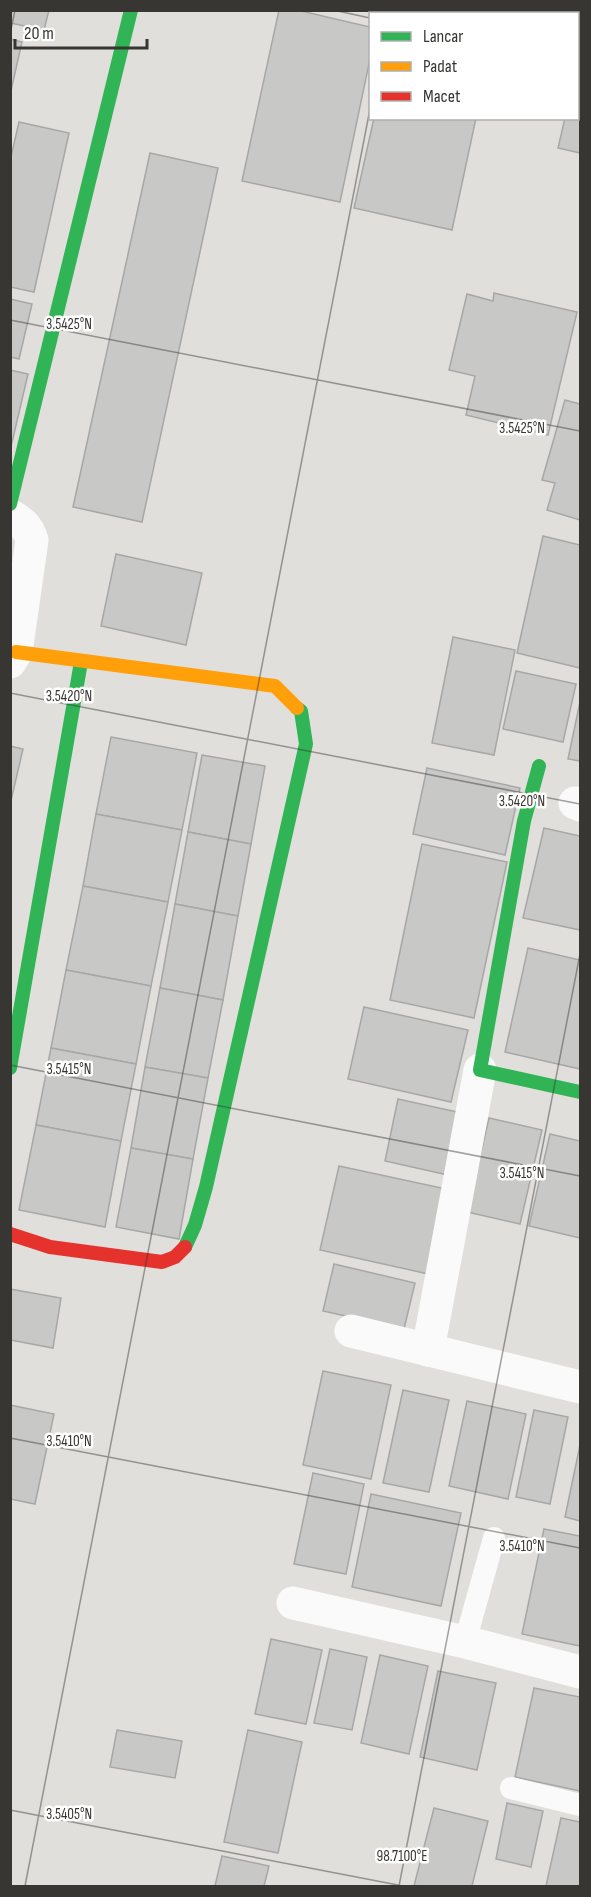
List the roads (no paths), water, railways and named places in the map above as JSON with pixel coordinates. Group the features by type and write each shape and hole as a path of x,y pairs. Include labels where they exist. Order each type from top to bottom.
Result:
{"street":[{"path":"10,504 131,10"},
{"path":"10,515 22,522 32,540 13,657 81,662 275,686 301,711 306,744 206,1187 195,1226 186,1246 177,1256 162,1262 50,1247 10,1234"},
{"path":"10,1068 81,662"},
{"path":"428,1350 524,821 539,766"},
{"path":"480,1070 580,1092"},
{"path":"351,1331 580,1388"},
{"path":"293,1603 465,1642 580,1672"}],"lane":[{"path":"465,1642 494,1538"},
{"path":"511,1788 580,1804"}]}
